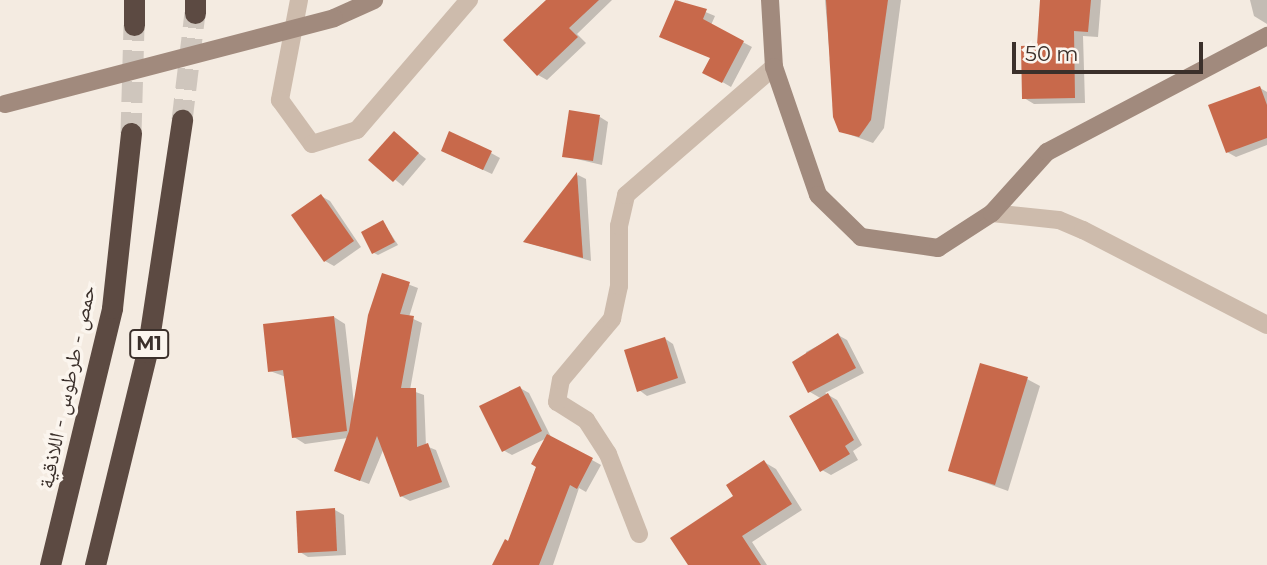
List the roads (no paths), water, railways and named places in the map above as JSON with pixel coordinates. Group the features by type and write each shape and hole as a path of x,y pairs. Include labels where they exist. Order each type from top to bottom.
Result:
{"highway":[{"path":"134,0 134,25"},
{"name":"M1","path":"95,565 147,352 182,120"},
{"name":"حمص - طرطوس - اللاذقية","path":"50,565 112,308 131,133"}],"main road":[{"path":"2,104 334,18 374,0"},
{"path":"770,0 775,67 818,195 861,237 938,248 992,213 1047,152 1267,36"}],"street":[{"path":"299,0 281,100 312,144 357,130 469,0"},
{"path":"639,534 608,454 586,420 557,402 561,380 612,319 619,286 619,226 626,195 775,67"},
{"path":"992,213 1059,220 1267,325"}],"tunnel":[{"path":"182,120 195,13"},
{"path":"131,133 134,25"}]}
